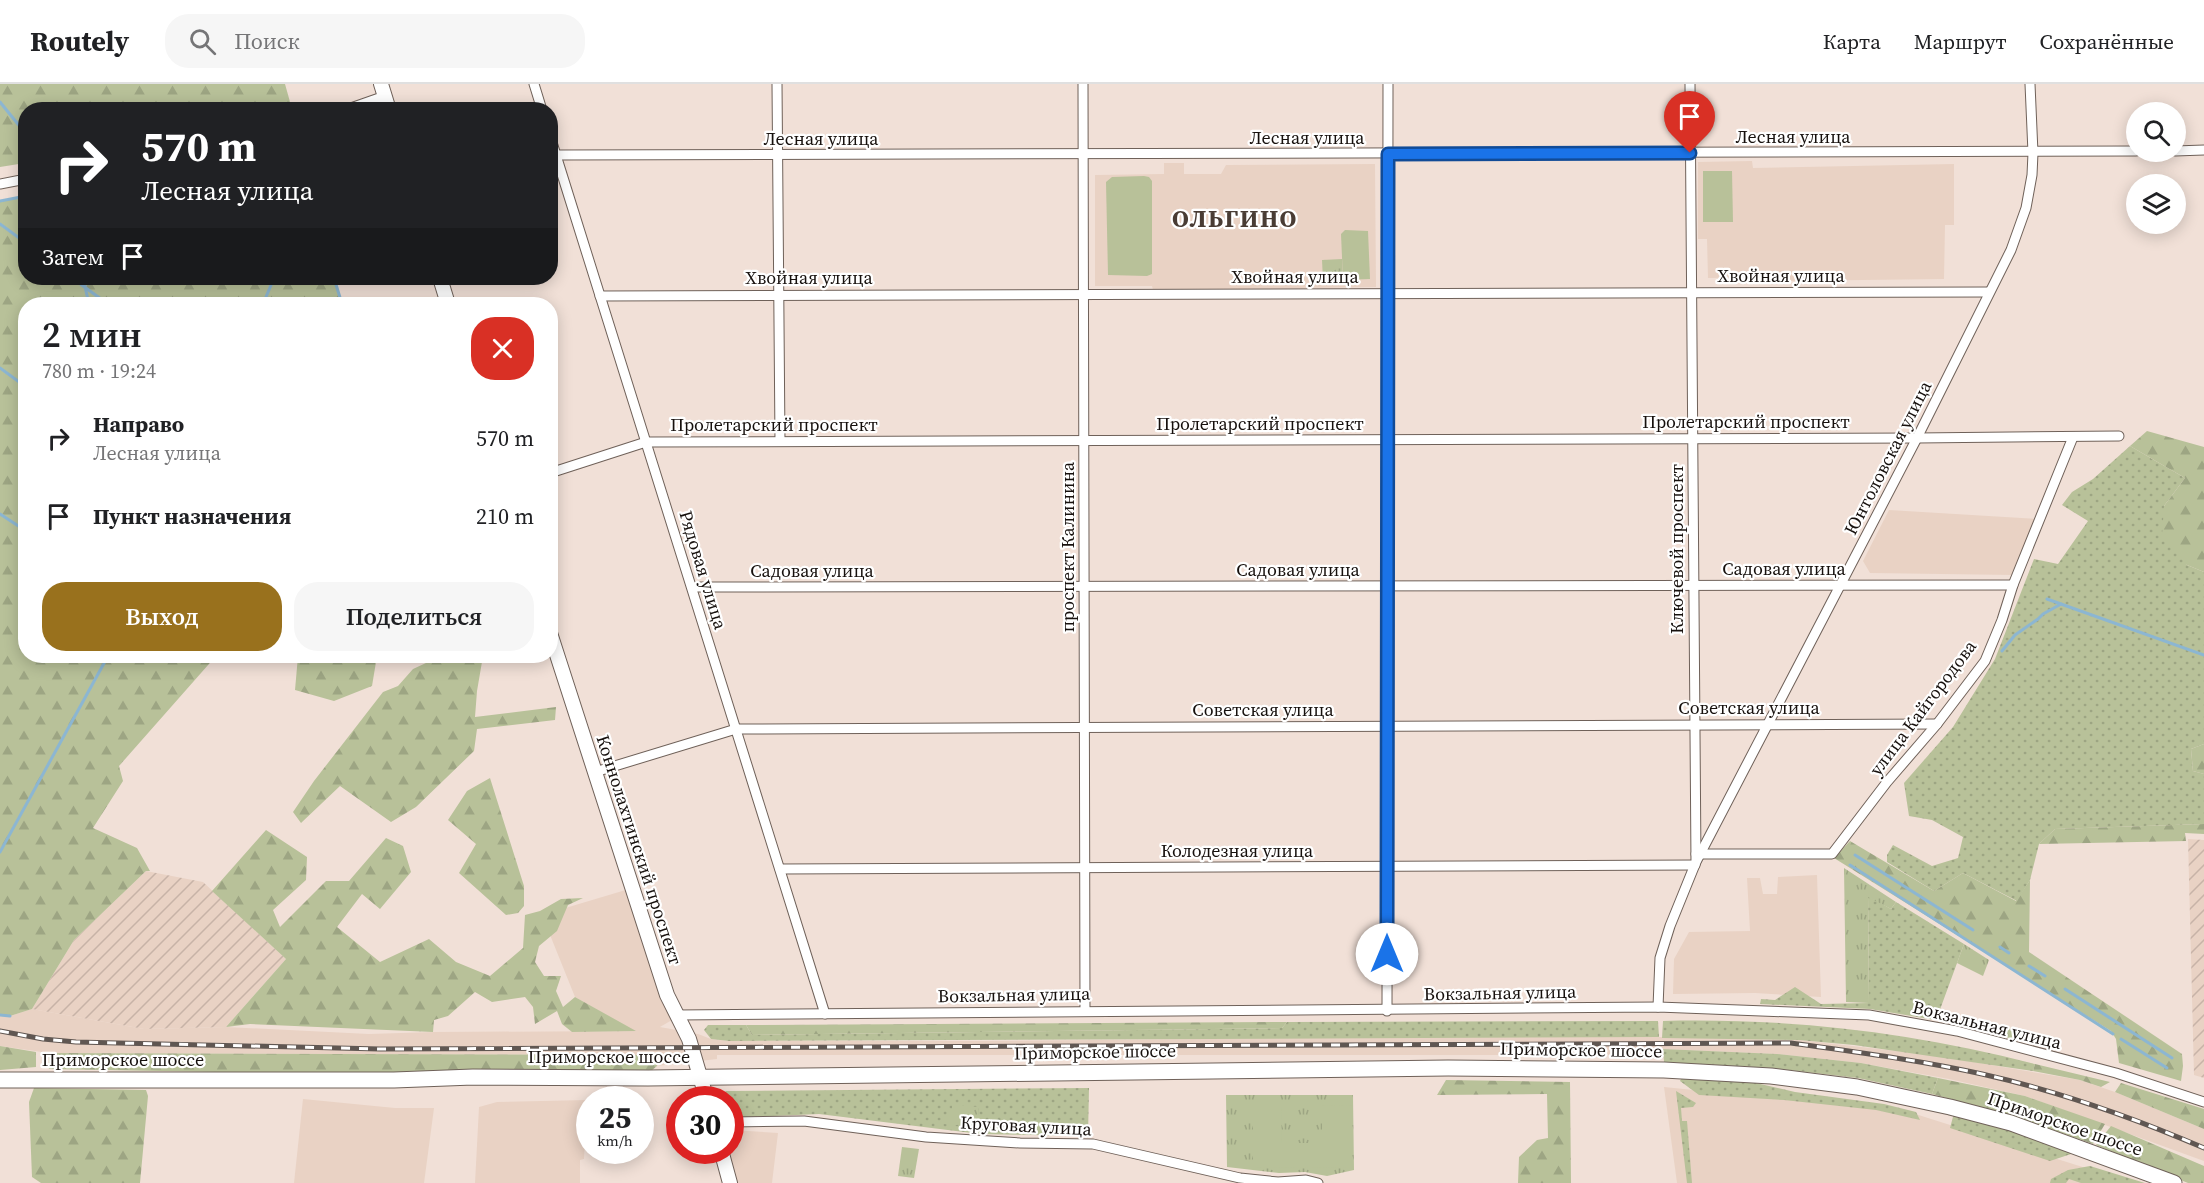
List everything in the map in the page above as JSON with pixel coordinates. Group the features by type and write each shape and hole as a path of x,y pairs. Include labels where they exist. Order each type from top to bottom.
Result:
{"main road":[{"name":"Коннолахтинский проспект","path":"558,658 666,994 689,1039 702,1086"},
{"name":"Приморское шоссе","path":"0,1080 648,1078 1481,1068 1664,1070 1771,1076 1857,1087 2011,1123 2174,1183"},
{"path":"725,1164 730,1183"}],"street":[{"path":"534,84 540,102"},
{"path":"777,84 780,441"},
{"name":"проспект Калинина","path":"1083,84 1086,1011"},
{"path":"1387,1011 1388,84"},
{"name":"Ключевой проспект","path":"1658,1007 1660,958 1670,926 1697,859 1690,84"},
{"name":"Юнтоловская улица","path":"1697,859 1841,586 2011,250 2026,208 2033,153 2030,84"},
{"path":"360,102 383,90"},
{"path":"2186,151 2204,150"},
{"name":"Лесная улица","path":"558,156 2126,151"},
{"name":"Рядовая улица","path":"558,168 825,1014"},
{"path":"0,184 18,181"},
{"name":"Хвойная улица","path":"600,296 1989,292"},
{"name":"Пролетарский проспект","path":"558,470 646,442 2119,436"},
{"name":"улица Кайгородова","path":"1832,854 1985,661 2073,437"},
{"name":"Садовая улица","path":"692,587 2013,585"},
{"name":"Советская улица","path":"595,772 736,729 1937,724"},
{"name":"Колодезная улица","path":"780,869 1387,867 1832,854"},
{"name":"Вокзальная улица","path":"677,1015 1658,1007 1869,1015 1957,1031 2116,1073 2204,1102"},
{"name":"Круговая улица","path":"744,1122 804,1121 926,1137 1093,1144 1229,1177 1278,1182 1306,1180 1318,1183"}],"shaded area":[{"path":"1752,161 1753,168 1954,164 1954,225 1945,225 1944,279 1781,281 1777,277 1708,278 1707,239 1698,239 1698,162"},
{"path":"1164,163 1184,163 1184,174 1221,174 1226,165 1375,164 1376,287 1153,290 1152,286 1095,286 1095,175 1164,174"},
{"path":"1889,510 2037,519 2014,575 1870,573 1863,561"},
{"path":"2188,839 2204,840 2204,1078 2194,1075"},
{"path":"146,871 203,882 286,959 226,1027 144,1029 32,1009 74,940"},
{"path":"1817,875 1821,997 1755,993 1673,994 1674,959 1689,932 1750,931 1747,878 1760,878 1763,894 1777,894 1778,877"},
{"path":"629,889 672,1020 660,1027 698,1034 711,1039 729,1041 980,1041 1659,1037 1799,1040 1932,1055 2080,1080 2204,1129 2204,1161 2025,1096 1861,1063 1777,1054 1663,1049 1647,1055 717,1055 717,1059 657,1066 654,1055 49,1053 0,1046 0,1015 10,1016 32,1009 144,1029 226,1027 369,1034 634,1031 575,997 542,915"},
{"path":"1664,1087 1909,1112 2133,1183 1677,1183"},
{"path":"303,1099 395,1108 434,1108 424,1183 294,1183"},
{"path":"576,1100 576,1164 580,1164 580,1183 475,1183 479,1107 497,1102"},
{"path":"744,1131 778,1133 772,1183 737,1183 731,1164 744,1164"}],"green space":[{"path":"0,84 285,84 290,102 18,102 18,164 0,167"},
{"path":"1703,171 1732,171 1733,222 1703,222"},
{"path":"1112,177 1149,177 1152,181 1152,274 1147,276 1108,275 1106,182"},
{"path":"18,197 18,285 336,285 340,297 18,297 18,663 210,663 119,766 123,781 93,828 137,848 150,871 146,871 74,940 32,1009 10,1016 0,1015 0,201"},
{"path":"1345,230 1368,231 1370,279 1343,280 1341,234"},
{"path":"1342,259 1343,281 1323,281 1322,260"},
{"path":"2147,431 2204,447 2204,572 2187,565 2162,536 2164,506 2185,478 2130,446"},
{"path":"2130,446 2185,478 2164,506 2187,565 2204,572 2204,744 2191,749 2193,771 2204,774 2204,824 2055,829 2039,844 2030,880 2017,901 1963,873 1934,891 1887,862 1887,855 1893,845 1932,866 1958,858 1963,837 1932,820 1909,816 1904,783 1953,727 1995,659 2034,559 2058,564 2088,521 2062,505 2072,492 2093,479"},
{"path":"297,663 376,663 372,686 334,701 295,690"},
{"path":"426,663 482,663 475,717 556,707 555,720 477,729 474,751 416,807 391,822 340,786 301,823 293,812 314,781 383,692 398,686 413,669"},
{"path":"2204,744 2204,774 2193,771 2191,749"},
{"path":"490,778 524,886 524,906 518,913 506,915 459,873 476,844 448,820 467,791"},
{"path":"2204,824 2204,834 2185,833 2186,841 2039,844 2055,829"},
{"path":"266,830 307,857 306,880 273,910 280,927 326,881 349,881 386,838 403,846 411,872 380,909 362,894 337,927 380,962 429,939 456,962 490,976 523,948 525,915 540,911 561,899 583,898 568,905 557,931 539,946 535,962 544,976 561,976 556,991 563,1007 575,997 636,1031 572,1032 562,1024 557,1011 535,1024 533,1007 525,997 492,1002 475,992 448,1016 434,1020 433,1032 250,1024 226,1027 286,959 212,891"},
{"path":"1850,841 1934,891 1963,873 2016,901 2030,880 2029,952 2182,1054 2181,1081 2119,1063 2116,1039 2111,1031 1834,858"},
{"path":"1844,868 1896,902 1891,909 1868,897 1869,1003 1846,1002"},
{"path":"1868,896 1891,909 1896,902 1964,944 1938,1015 1943,1017 1941,1021 1870,1009 1760,1004 1761,999 1775,1000 1795,987 1821,1004 1869,1003"},
{"path":"1964,944 1989,960 1983,976 1957,963"},
{"path":"1658,1021 1659,1037 729,1041 711,1039 704,1030 708,1025 746,1025 752,1035 1282,1028 1287,1022"},
{"path":"1663,1021 1758,1022 1850,1029 1942,1043 2035,1064 2033,1071 1854,1045 1799,1040 1662,1038"},
{"path":"1287,1022 1282,1028 752,1035 746,1025"},
{"path":"1996,1025 2052,1039 2050,1048 1993,1034"},
{"path":"0,1046 36,1052 36,1067 0,1070"},
{"path":"1663,1049 1777,1054 1861,1063 1938,1078 1932,1094 1858,1078 1772,1068 1664,1062"},
{"path":"49,1053 655,1055 657,1066 651,1071 642,1073 271,1073 49,1069"},
{"path":"2035,1064 2110,1082 2101,1087 2080,1080 2033,1071"},
{"path":"1682,1077 1756,1083 1795,1092 1884,1104 1916,1112 1920,1120 1876,1110 1784,1100 1699,1095 1680,1081"},
{"path":"1938,1078 2025,1096 2105,1124 2093,1144 2013,1116 1932,1094"},
{"path":"1446,1080 1570,1082 1571,1183 1518,1183 1519,1157 1537,1140 1548,1138 1547,1094 1437,1095"},
{"path":"2121,1083 2204,1109 2204,1129 2115,1092"},
{"path":"34,1088 146,1090 148,1096 140,1183 41,1183 32,1177 29,1102"},
{"path":"1089,1088 1088,1136 980,1134 819,1114 744,1117 744,1091"},
{"path":"1676,1091 1696,1103 1693,1107 1681,1108 1682,1121 1687,1121 1692,1183 1687,1183"},
{"path":"1226,1095 1353,1095 1354,1170 1327,1176 1305,1172 1279,1173 1227,1167"},
{"path":"952,1105 979,1107 978,1127 944,1124 945,1115 952,1115"},
{"path":"1352,1105 1352,1167 1253,1168 1253,1107 1281,1107 1282,1143 1322,1143 1322,1106"},
{"path":"1954,1113 2070,1149 2071,1154 2050,1161 1950,1128"},
{"path":"2111,1126 2204,1166 2204,1183 2188,1183 2096,1145"},
{"path":"902,1147 919,1149 914,1178 898,1176"},
{"path":"2090,1166 2145,1183 2081,1183 2069,1179 2066,1183 2050,1183 2051,1179 2068,1170"}],"waterway":[{"path":"0,102 18,124"},
{"path":"0,201 18,198"},
{"path":"0,224 18,237"},
{"path":"82,285 98,297"},
{"path":"85,285 87,297"},
{"path":"266,297 271,285"},
{"path":"336,285 340,297"},
{"path":"0,368 18,381"},
{"path":"0,514 18,526"},
{"path":"2047,599 2204,655"},
{"path":"2002,651 2015,635 2061,604"},
{"path":"0,852 104,663"},
{"path":"1855,855 1973,930"},
{"path":"1850,865 2113,1034"},
{"path":"2000,947 2009,953"},
{"path":"2029,966 2045,976"},
{"path":"2065,989 2172,1058"},
{"path":"0,1015 10,1016"},
{"path":"2121,1039 2167,1068"}],"railway":[{"path":"0,1031 76,1042 380,1049 1791,1043 1911,1060 2039,1088 2150,1126 2204,1148"}],"district":[{"name":"ОЛЬГИНО","path":"1235,219"}],"route":[{"path":"1387,954 1388,154 1690,153"}]}
